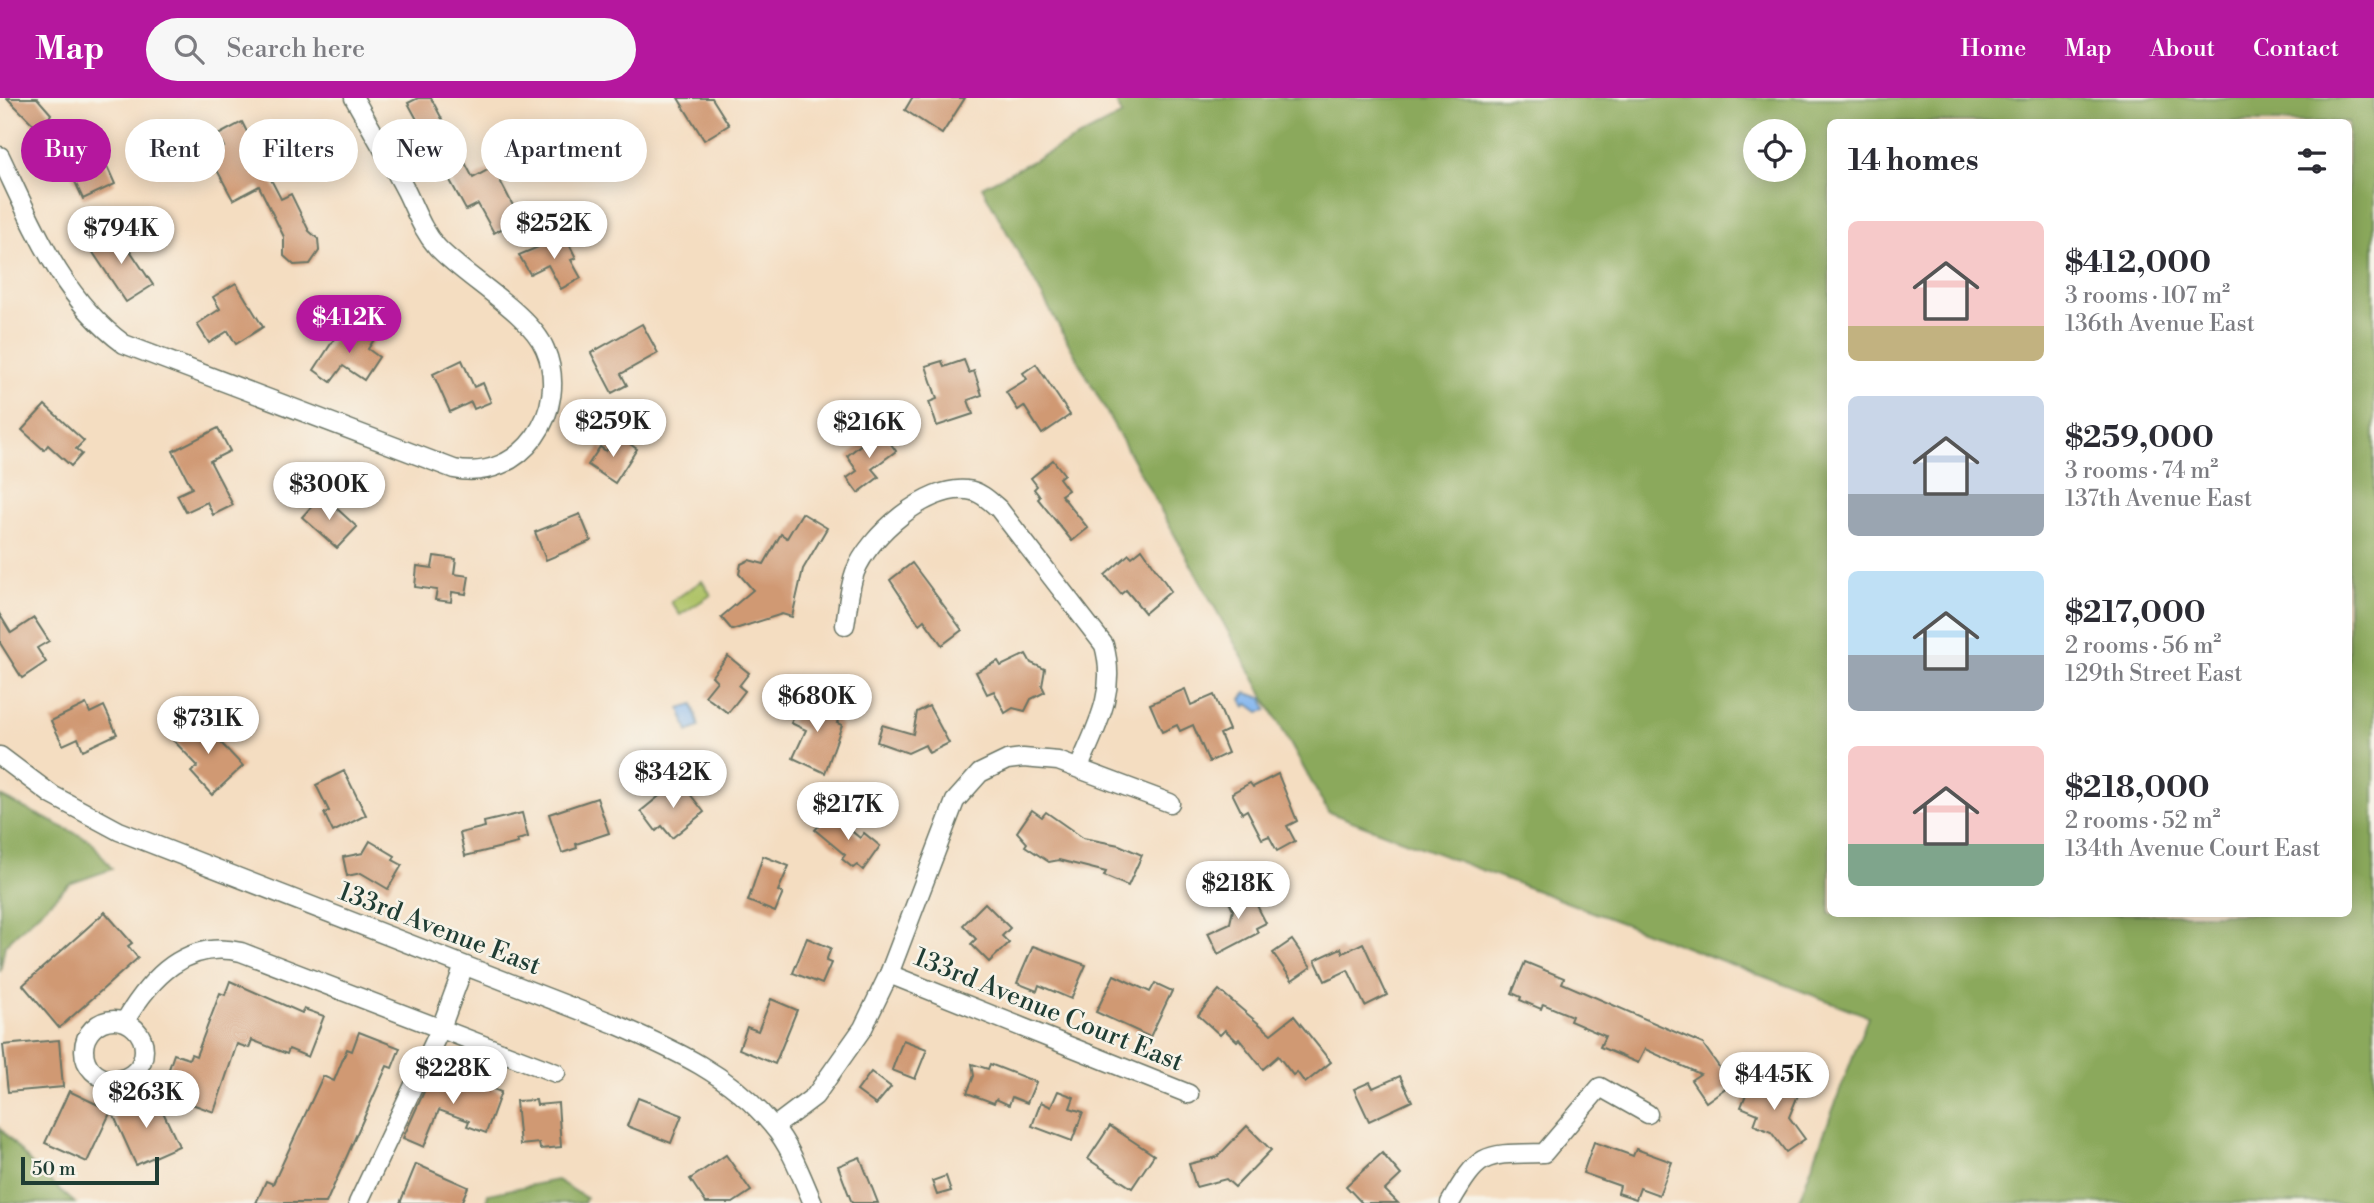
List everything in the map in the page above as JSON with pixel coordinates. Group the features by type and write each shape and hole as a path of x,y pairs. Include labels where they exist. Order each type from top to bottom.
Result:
{"street":[{"path":"0,156 71,294 92,318 124,344 454,469 494,469 517,456 536,438 554,390 551,364 544,345 508,307 436,246 421,225 406,192 354,98"},
{"path":"845,625 854,574 864,554 883,529 946,492 969,490 999,509 1104,645 1109,664 1110,685 1104,712 1079,767"},
{"name":"133rd Avenue East","path":"0,756 52,795 118,831 682,1053 729,1082 774,1127 813,1203"},
{"path":"774,1127 814,1096 832,1075 863,1028 889,974 917,894 960,793 981,773 1007,760 1040,758 1079,767 1136,793 1170,803"},
{"path":"125,1021 138,999 176,963 192,952 220,947 241,952 556,1073"},
{"path":"358,1203 441,1028 464,965"},
{"name":"133rd Avenue Court East","path":"889,974 1189,1094"},
{"path":"1450,1203 1469,1169 1481,1159 1510,1154 1544,1153 1600,1087 1648,1114"}],"green space":[{"path":"1114,98 2374,98 2374,1203 1798,1203 1868,1016 1328,812 982,187 1122,115"},
{"path":"702,581 711,595 680,615 671,602"},
{"path":"0,796 91,841 112,869 69,884 5,945 0,972"},
{"path":"0,1128 36,1169 75,1203 0,1203"},
{"path":"557,1180 586,1198 584,1203 486,1203 488,1194"}],"water":[{"path":"1246,693 1263,698 1267,710 1259,712 1248,704 1245,707 1241,699"},
{"path":"693,704 699,727 688,732 680,708"}],"building":[{"path":"7,98 37,98 51,114 48,119 28,119"},
{"path":"418,98 431,98 442,119 417,119 408,103"},
{"path":"678,98 712,98 729,125 704,140"},
{"path":"912,98 965,98 942,134 905,110"},
{"path":"239,124 239,182 272,182 281,199 291,194 309,231 318,239 319,251 310,264 294,265 284,256 284,237 259,186 233,200 223,182 225,131"},
{"path":"467,167 473,178 481,174 481,182 501,182 520,219 494,233 478,204 466,210 451,182 467,182"},
{"path":"111,175 115,184 83,199 75,182 111,182"},
{"path":"117,231 153,285 126,302 90,248"},
{"path":"565,236 576,258 571,260 581,278 561,289 548,265 530,274 519,255"},
{"path":"236,283 263,327 236,344 228,331 209,343 197,324 220,309 213,297"},
{"path":"356,324 375,338 368,349 379,357 364,380 343,366 331,382 314,370 338,333 346,339"},
{"path":"642,324 658,353 621,374 627,385 612,393 591,353"},
{"path":"462,360 474,387 483,383 491,402 474,409 471,402 450,412 433,374"},
{"path":"964,360 969,373 974,371 982,395 968,400 973,414 937,426 929,402 937,399 926,366 942,361 944,367"},
{"path":"1036,364 1070,415 1042,434 1024,406 1018,410 1006,392 1027,379 1023,373"},
{"path":"45,405 84,441 76,449 82,454 71,466 48,445 44,450 22,430"},
{"path":"218,428 230,451 210,461 233,505 213,515 207,502 186,512 177,495 192,488 173,451"},
{"path":"880,429 896,451 872,469 879,477 858,493 847,478 857,471 847,456"},
{"path":"617,435 637,449 615,483 588,465 600,447 606,451"},
{"path":"1053,460 1064,474 1059,478 1068,490 1061,495 1088,528 1072,541 1038,499 1040,497 1034,489 1037,486 1031,478"},
{"path":"322,495 357,527 337,548 302,517"},
{"path":"802,513 827,528 803,569 792,617 782,614 732,630 721,617 753,590 739,574 741,564 749,560 764,564 781,534 787,538"},
{"path":"580,514 591,541 546,560 535,532"},
{"path":"1142,549 1171,591 1145,613 1126,590 1121,594 1105,575 1129,554 1132,557"},
{"path":"434,556 456,559 454,574 469,576 466,594 452,592 451,602 435,600 437,590 415,587 417,566 432,568"},
{"path":"912,563 962,630 942,645 924,620 919,624 890,580"},
{"path":"0,615 11,633 34,618 49,641 37,648 46,662 22,678 0,643"},
{"path":"1026,654 1031,663 1045,669 1042,686 1045,692 1031,699 1025,711 1013,708 1005,713 994,691 987,694 976,672 998,661 1001,666"},
{"path":"728,656 749,673 739,686 745,691 728,713 705,696 717,681 712,676"},
{"path":"1185,689 1191,705 1214,695 1229,730 1220,734 1228,753 1209,762 1193,725 1180,731 1177,725 1162,732 1150,704"},
{"path":"803,699 815,705 827,700 832,712 840,716 837,723 842,725 825,773 793,758 806,730 791,723"},
{"path":"86,704 90,713 104,706 117,734 83,750 78,738 63,745 51,721"},
{"path":"929,706 949,743 929,753 925,745 908,753 877,742 882,725 913,734 917,712"},
{"path":"197,718 243,766 212,795 191,772 198,766 173,740"},
{"path":"344,771 366,815 333,832 324,813 329,811 316,785"},
{"path":"1278,774 1297,821 1287,826 1295,841 1277,851 1269,836 1262,839 1247,810 1242,813 1232,793 1250,783 1253,787"},
{"path":"679,780 704,812 672,838 662,826 656,831 641,811"},
{"path":"597,798 609,833 576,844 577,848 562,853 549,814"},
{"path":"1032,810 1042,817 1046,812 1083,838 1119,845 1142,855 1128,886 1104,876 1106,872 1059,860 1049,862 1025,846 1027,843 1017,832"},
{"path":"522,813 528,837 517,840 518,843 465,856 460,833 485,827 484,822"},
{"path":"830,813 860,838 864,833 880,846 863,870 857,865 853,868 842,859 845,855 815,830"},
{"path":"370,841 395,856 393,860 402,865 388,889 361,873 347,876 343,857 363,853"},
{"path":"763,856 789,866 778,891 783,893 775,912 748,901"},
{"path":"1246,884 1266,923 1256,928 1258,933 1218,954 1208,933 1230,923 1233,910 1225,894"},
{"path":"985,903 1010,928 1002,936 1009,943 989,962 971,944 976,939 963,925"},
{"path":"105,912 132,943 128,946 138,958 59,1028 23,985"},
{"path":"807,938 831,948 826,961 831,963 822,984 793,973"},
{"path":"1292,940 1311,967 1292,980 1273,953"},
{"path":"1363,943 1387,995 1365,1006 1348,970 1325,981 1315,960 1341,948 1343,953"},
{"path":"1033,946 1086,965 1071,999 1039,985 1037,991 1017,983"},
{"path":"1525,962 1564,978 1562,983 1703,1044 1731,1084 1706,1102 1691,1080 1700,1074 1645,1049 1638,1063 1600,1047 1605,1036 1570,1021 1572,1016 1543,1004 1541,1009 1520,1000 1521,997 1512,993"},
{"path":"1114,975 1150,992 1155,983 1172,991 1150,1037 1096,1012"},
{"path":"230,981 302,1013 304,1009 324,1016 308,1057 289,1049 287,1054 252,1040 249,1048 237,1044 214,1112 161,1093 174,1054 189,1059 191,1054 196,1056 220,993 225,995"},
{"path":"1219,990 1271,1034 1294,1016 1331,1062 1305,1083 1297,1072 1293,1075 1278,1056 1263,1069 1239,1039 1237,1041 1225,1030 1220,1035 1198,1015"},
{"path":"771,999 797,1010 775,1064 739,1049 747,1027 758,1031"},
{"path":"359,1032 400,1048 392,1068 387,1066 326,1203 256,1203 266,1181 273,1184 323,1076 334,1081 347,1049 352,1051"},
{"path":"59,1040 63,1087 8,1092 3,1045"},
{"path":"903,1040 927,1049 915,1079 892,1070"},
{"path":"972,1064 988,1069 990,1064 1036,1082 1027,1103 1012,1097 1009,1105 996,1099 994,1103 967,1093 974,1076"},
{"path":"871,1072 891,1087 876,1105 857,1091"},
{"path":"464,1073 485,1080 483,1085 501,1092 486,1133 467,1126 469,1121 439,1110 424,1147 403,1138 431,1076 459,1088"},
{"path":"1400,1076 1412,1101 1369,1121 1354,1089 1370,1082 1373,1088"},
{"path":"1753,1077 1798,1095 1789,1117 1805,1139 1786,1152 1771,1132 1754,1125 1758,1114 1741,1107"},
{"path":"69,1091 111,1111 87,1162 45,1143"},
{"path":"1058,1091 1074,1097 1070,1108 1083,1112 1072,1141 1032,1126 1041,1102 1051,1107"},
{"path":"155,1095 179,1146 136,1165 113,1114"},
{"path":"638,1098 682,1115 671,1143 627,1126"},
{"path":"536,1100 537,1105 558,1103 561,1147 540,1149 539,1143 520,1145 516,1101"},
{"path":"1110,1126 1154,1155 1132,1188 1088,1159"},
{"path":"1247,1126 1271,1150 1235,1187 1226,1179 1196,1187 1189,1164 1217,1157"},
{"path":"1594,1142 1633,1156 1636,1149 1672,1162 1659,1195 1640,1188 1636,1199 1618,1193 1620,1186 1583,1173"},
{"path":"1382,1153 1401,1175 1385,1190 1398,1203 1362,1203 1346,1186"},
{"path":"726,1155 751,1191 733,1203 706,1203 690,1179"},
{"path":"860,1157 878,1203 852,1203 838,1166"},
{"path":"416,1164 468,1187 461,1203 400,1203"},
{"path":"946,1176 951,1191 937,1195 932,1181"}]}
